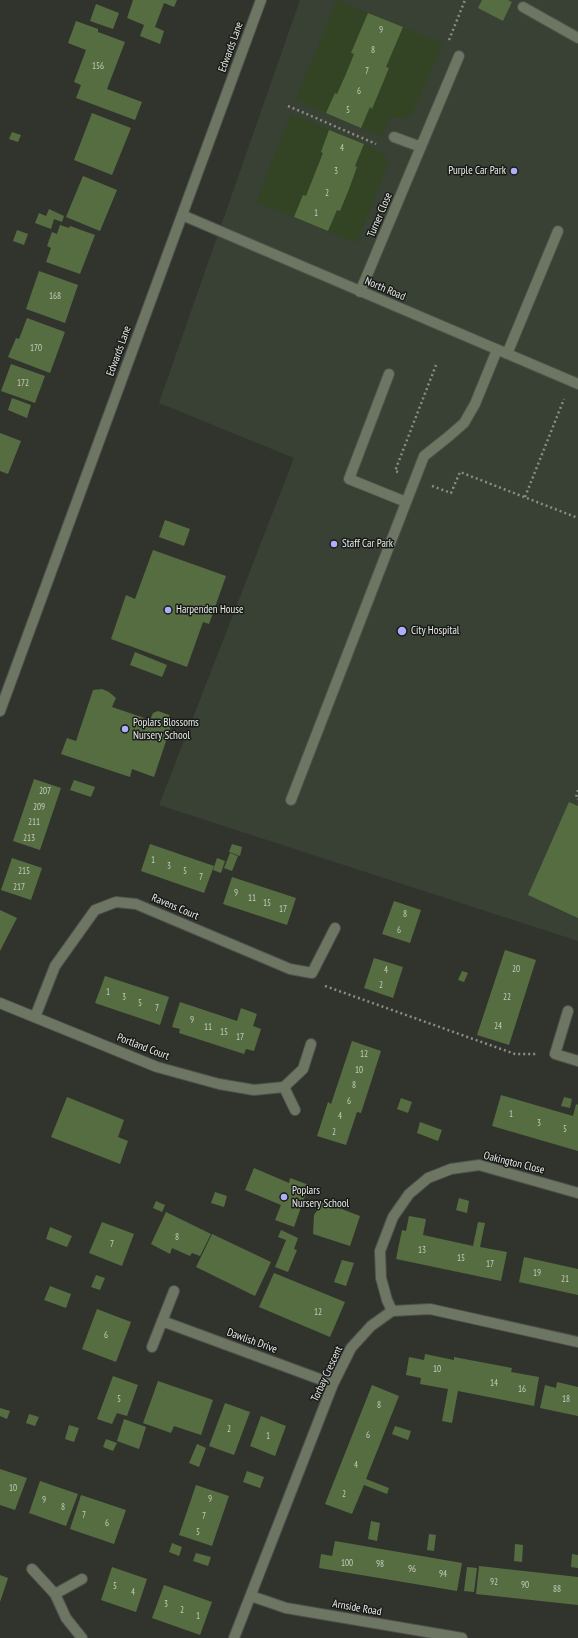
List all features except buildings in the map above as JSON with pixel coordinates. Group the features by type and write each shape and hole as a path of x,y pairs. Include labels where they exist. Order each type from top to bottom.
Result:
{"street":[{"name":"Edwards Lane","path":"0,711 261,0"},
{"path":"523,7 578,38"},
{"name":"Turner Close","path":"360,292 460,56"},
{"path":"394,137 421,147"},
{"name":"North Road","path":"182,215 575,383"},
{"path":"507,354 558,230"},
{"path":"291,800 424,456 464,423 475,404 497,350"},
{"path":"389,374 348,479 406,502"},
{"name":"Ravens Court","path":"35,1017 55,966 95,910 116,902 136,904 290,969 312,973"},
{"path":"312,973 335,928"},
{"name":"Portland Court","path":"0,1003 164,1068 219,1084 254,1090 284,1088"},
{"path":"568,1011 555,1054 578,1061"},
{"path":"295,1110 284,1088 304,1068 311,1044"},
{"name":"Oakington Close","path":"392,1311 387,1300 381,1278 380,1251 393,1217 409,1194 428,1178 451,1169 479,1165 578,1193"},
{"path":"152,1348 174,1291"},
{"path":"392,1311 430,1309 578,1342"},
{"name":"Torbay Crescent","path":"234,1638 333,1384 352,1348 371,1326 392,1311"},
{"name":"Dawlish Drive","path":"162,1321 333,1384"},
{"path":"32,1569 55,1594 66,1618 82,1638"},
{"path":"55,1594 82,1579"},
{"name":"Arnside Road","path":"251,1596 286,1608 462,1638"}],"path":[{"path":"460,56 447,45 465,0"},
{"path":"288,106 381,146 394,137"},
{"path":"395,471 436,365"},
{"path":"525,497 575,383"},
{"path":"433,486 451,493 460,472 578,518"},
{"path":"578,790 576,798 578,799"},
{"path":"312,973 326,987 515,1054 555,1054"}],"shaded area":[{"name":"City Hospital","path":"300,0 578,0 578,941 159,805 294,458 159,403"}],"green space":[{"path":"337,0 443,44 411,116 407,119 390,117 382,136 295,100"},
{"path":"291,114 380,151 386,157 388,163 357,243 256,202"}],"place":[{"name":"Purple Car Park","path":"514,171"},
{"name":"Staff Car Park","path":"334,544"},
{"name":"Harpenden House","path":"168,610"},
{"name":"City Hospital","path":"402,631"},
{"name":"Poplars Blossoms Nursery School","path":"125,729"},
{"name":"Poplars Nursery School","path":"284,1197"}]}
